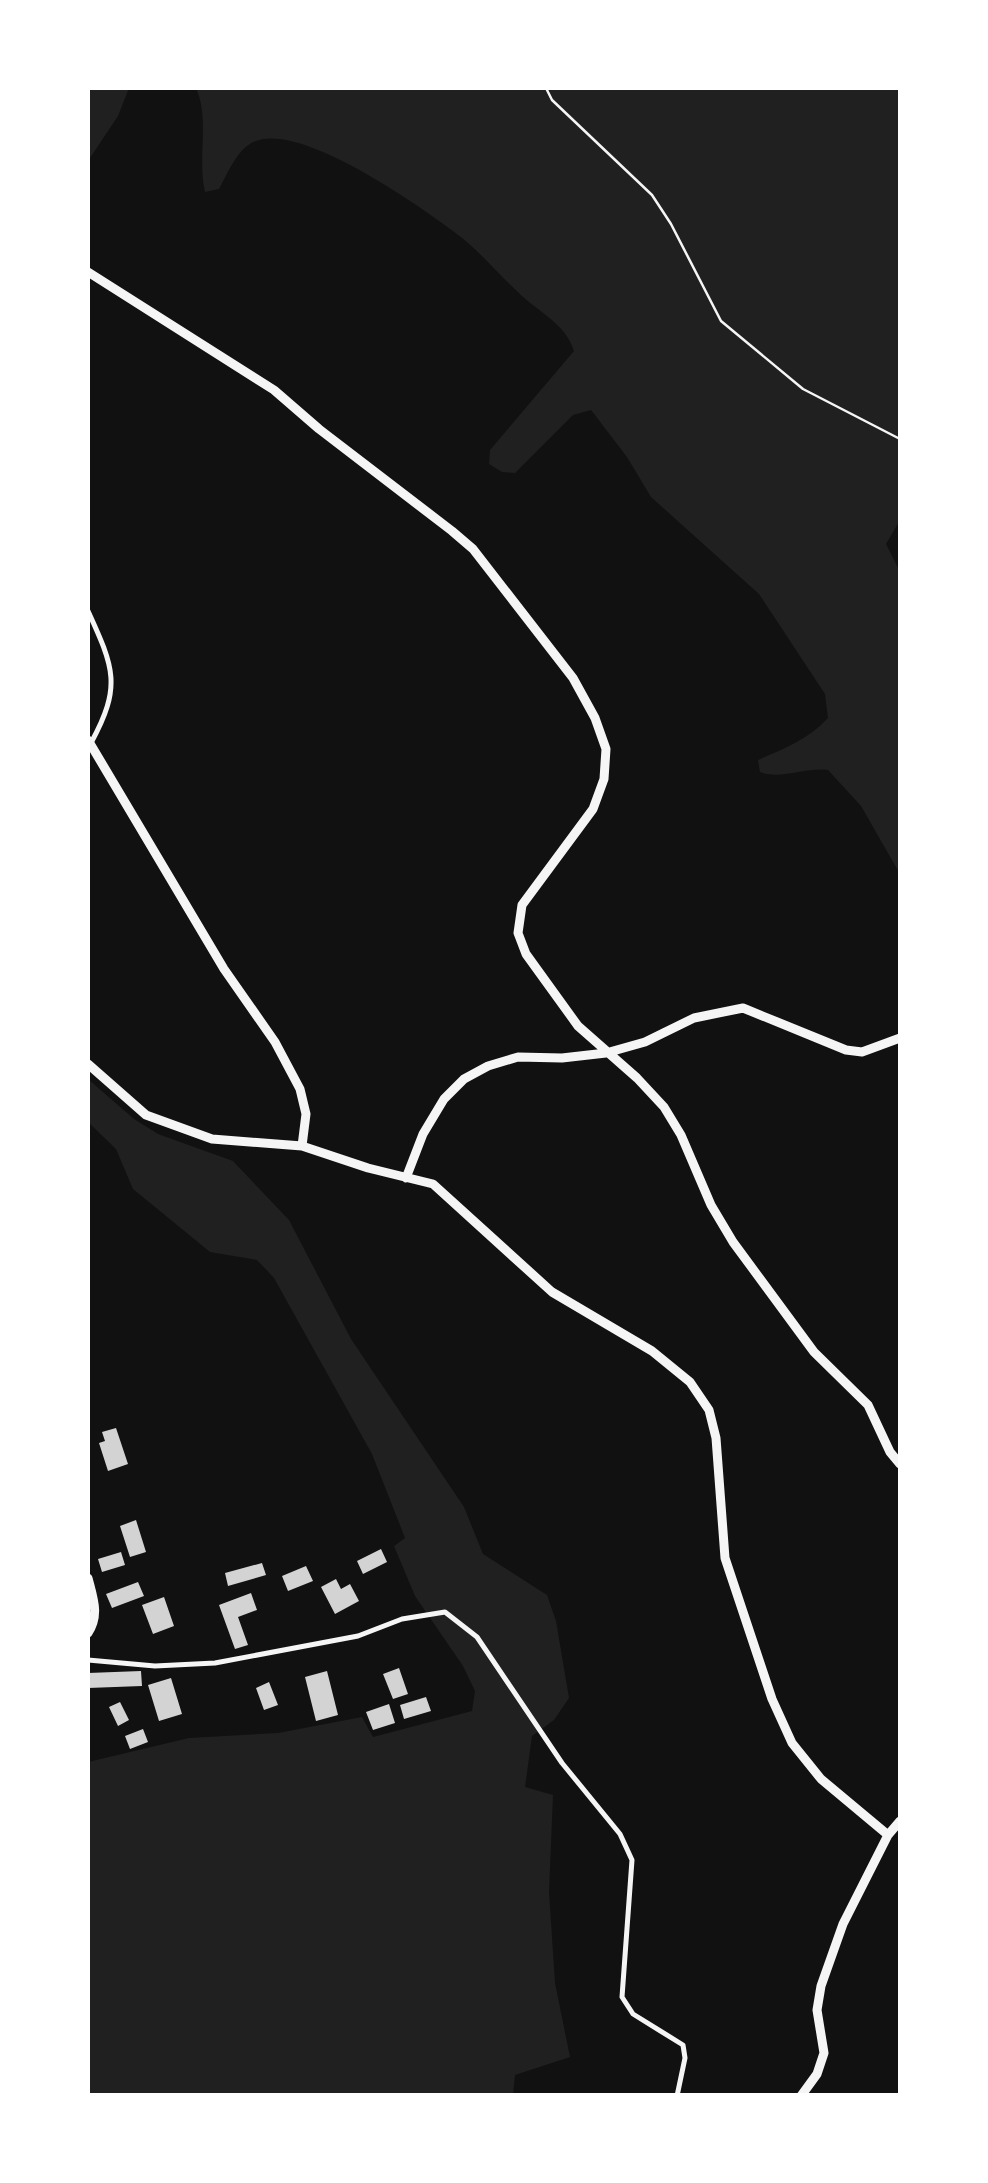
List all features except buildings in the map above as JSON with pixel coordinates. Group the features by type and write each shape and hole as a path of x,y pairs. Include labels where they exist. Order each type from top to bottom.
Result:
{"street":[{"path":"88,272 260,380 452,530 473,550 573,678 606,748 604,779 593,809 522,905 518,933 526,954 552,993 606,1053 664,1107 681,1135 711,1206 733,1242 814,1352 868,1405 890,1452 900,1464"},
{"path":"89,742 224,968 275,1042 303,1102 306,1114 302,1146"},
{"path":"406,1178 423,1134 444,1099 464,1080 488,1066 518,1057 606,1053 645,1042 694,1018 743,1008 846,1050 862,1052 900,1038"},
{"path":"88,1064 146,1116 212,1139 302,1146 433,1184 552,1292 652,1350 690,1382 709,1410 716,1438 726,1558 772,1699 792,1742 820,1779 888,1835"},
{"path":"88,1578 96,1608 88,1633"},
{"path":"801,2096 817,2074 824,2054 818,2010 843,1924 888,1835 900,1821"}],"lane":[{"path":"88,611 110,665 112,693 106,715 89,742"},
{"path":"88,1660 155,1666 215,1663 358,1636 402,1619 445,1612 478,1638 562,1763 620,1834 632,1860 622,1996 633,2014 683,2044 686,2058 677,2096"}],"path":[{"path":"546,88 552,100 652,195 672,224 721,321 803,390 900,439"}],"shaded area":[{"path":"88,88 129,88 118,116 88,161"},
{"path":"196,88 900,88 900,520 886,544 900,572 900,874 861,806 828,770 777,775 760,772 758,760 804,738 828,718 825,694 759,594 651,497 591,410 573,415 515,473 502,472 489,464 490,450 574,351 559,327 443,224 362,171 303,144 277,139 256,141 239,155 219,189 205,192 202,113"},
{"path":"88,1079 134,1119 158,1134 233,1161 289,1220 351,1339 464,1507 483,1554 547,1595 556,1621 569,1698 554,1720 532,1736 525,1787 553,1795 549,1892 555,1983 570,2057 515,2075 513,2095 88,2095 88,1762 189,1738 278,1733 362,1717 373,1737 472,1711 475,1691 463,1666 415,1596 394,1546 405,1538 372,1454 274,1278 257,1260 210,1252 133,1189 116,1149 88,1122"}]}
